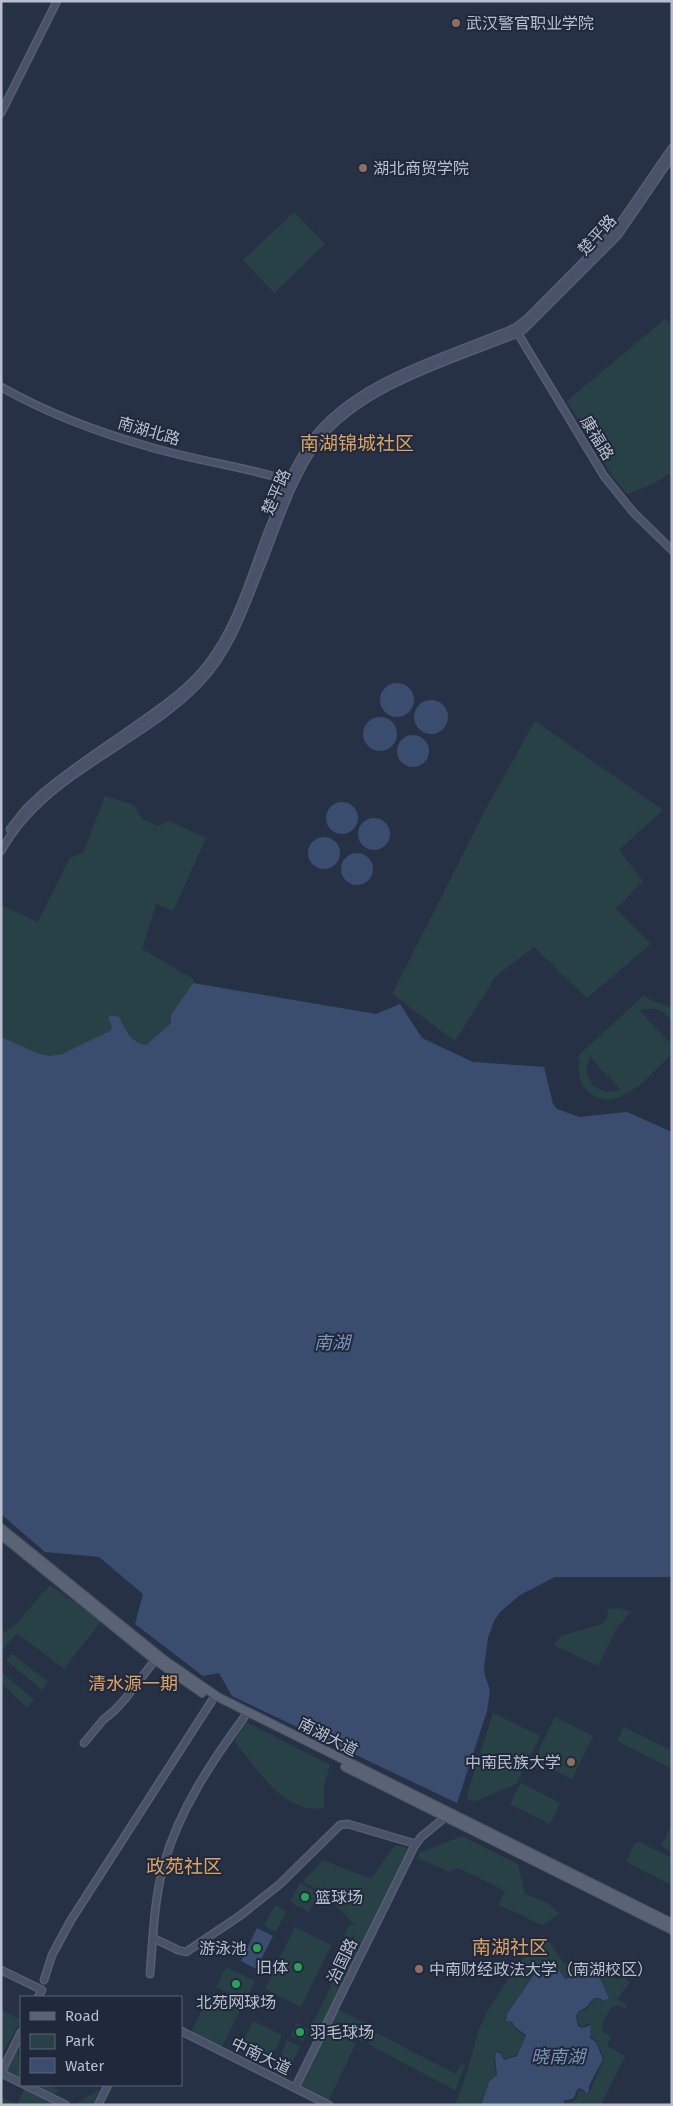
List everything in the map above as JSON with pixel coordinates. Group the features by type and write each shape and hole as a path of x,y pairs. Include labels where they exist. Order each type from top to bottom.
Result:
{"main road":[{"path":"1,113 57,1"},
{"name":"楚平路","path":"516,331 614,232 672,148"},
{"name":"楚平路","path":"1,843 20,816 43,793 173,700 209,664 230,629 292,482 313,439 336,414 381,384 516,331 618,235 672,156"},
{"name":"康福路","path":"516,331 604,476 639,518 672,550"},
{"name":"南湖北路","path":"1,387 40,407 150,448 292,482"},
{"name":"楚平路","path":"1,851 18,826 46,796 184,697 214,666 230,641 242,614 292,482"},
{"name":"南湖大道","path":"1,1528 163,1659 218,1697 447,1816 672,1923"},
{"name":"南湖大道","path":"1,1535 155,1660 212,1699 672,1930"},
{"path":"84,1744 103,1720 120,1705 155,1660"},
{"path":"44,1980 52,1955 64,1932 212,1699"},
{"path":"150,1974 156,1907 164,1865 175,1832 199,1785 245,1716"},
{"name":"治国路","path":"295,2088 415,1846 431,1828 447,1816"},
{"path":"153,1938 186,1952 262,1899 280,1884 340,1825 348,1824 415,1846"},
{"path":"1,1970 42,1990 39,1996"},
{"name":"中南大道","path":"182,2032 329,2105"},
{"path":"20,2034 1,2073 20,2082"},
{"path":"27,2086 66,2105"},
{"path":"98,2105 108,2086"}],"green space":[{"path":"294,212 325,244 274,293 243,260"},
{"path":"666,318 672,330 672,472 653,484 627,494 611,474 567,401"},
{"path":"535,721 663,810 619,850 643,881 616,909 651,944 587,998 534,947 496,976 455,1041 392,994 489,803"},
{"path":"105,796 134,805 142,819 158,826 169,821 206,838 173,911 156,904 142,949 195,980 171,1015 171,1023 146,1045 132,1038 119,1017 108,1018 112,1027 110,1031 62,1053 49,1056 43,1055 1,1037 1,905 38,922 70,858 83,853"},
{"path":"644,995 650,1000 672,1009 672,1023 666,1015 658,1010 645,1009 640,1011 670,1043 672,1040 672,1054 645,1081 623,1096 611,1099 600,1098 589,1092 581,1082 579,1073 580,1060 577,1057","holes":["590,1057 620,1089 606,1092 592,1085 586,1070"]},
{"path":"50,1585 101,1621 64,1669 17,1633 1,1651 1,1635 15,1625"},
{"path":"619,1608 631,1612 618,1626 598,1666 554,1645 561,1636 602,1624 606,1620 609,1609"},
{"path":"12,1654 48,1682 42,1690 6,1660"},
{"path":"1,1672 34,1700 27,1708 1,1683"},
{"path":"493,1713 540,1736 516,1784 476,1801 468,1800 467,1794"},
{"path":"555,1717 593,1736 572,1779 534,1760"},
{"path":"246,1722 330,1765 324,1787 324,1808 309,1808 296,1804 283,1797 262,1776 234,1741"},
{"path":"624,1727 672,1751 672,1769 617,1741"},
{"path":"521,1783 560,1803 550,1824 510,1804"},
{"path":"672,1824 672,1852 661,1846"},
{"path":"462,1836 518,1864 525,1894 549,1904 559,1914 542,1925 499,1905 505,1891 458,1868 449,1872 418,1858 419,1853"},
{"path":"639,1842 672,1858 672,1885 626,1862 635,1843"},
{"path":"395,1845 411,1849 323,2027 356,2043 329,2100 295,2083 320,2032 311,2028 358,1928 352,1938 344,1935 350,1924 357,1927 324,1893 305,1883 304,1880 323,1860 371,1879"},
{"name":"篮球场","path":"300,1883 319,1893 309,1912 290,1902"},
{"path":"275,1905 286,1911 276,1932 264,1926"},
{"name":"旧体","path":"295,1927 331,1945 301,2007 265,1989"},
{"path":"542,1935 551,1944 564,1964 580,1961 600,1964 605,1975 608,1974 617,1980 620,1975 627,1975 626,1980 630,1982 617,1999 627,2005 625,2008 616,2005 610,2009 602,2025 604,2032 611,2037 607,2046 625,2056 602,2102 604,2105 565,2105 565,2101 571,2102 577,2097 579,2089 586,2094 590,2091 604,2059 597,2041 591,2037 591,2024 583,2027 579,2025 577,2016 580,2011 586,2010 594,1999 599,1999 603,2002 609,1998 600,1977 600,1970 580,1965 571,1976 565,1978 561,1971 537,1969 507,2013 505,2021 512,2023 516,2030 525,2036 517,2055 504,2059 500,2052 496,2051 494,2056 496,2075 489,2080 480,2105 455,2105 468,2070 479,2029 487,2012 512,1972"},
{"name":"北苑网球场","path":"226,1967 255,1981 245,2001 216,1987"},
{"path":"209,1995 240,2010 222,2047 191,2033"},
{"path":"336,2008 376,2029 364,2042 327,2025"},
{"path":"1,2010 20,2020 20,2022 1,2056"},
{"path":"253,2021 282,2035 270,2061 240,2047"},
{"name":"羽毛球场","path":"297,2023 309,2029 303,2041 291,2035"},
{"path":"377,2033 456,2074 461,2063 465,2066 455,2090 368,2044"},
{"path":"287,2040 300,2047 291,2065 279,2059"},
{"path":"17,2045 20,2081 4,2073"},
{"path":"279,2060 292,2066 285,2080 273,2073"},
{"path":"37,2086 54,2086 58,2092 53,2095 41,2090"},
{"path":"25,2088 60,2105 1,2105 1,2097 17,2104"},
{"path":"100,2089 92,2105 74,2105"}],"water":[{"path":"397,683 409,688 414,700 409,712 397,717 385,712 380,700 385,688"},
{"path":"431,700 443,705 448,717 443,729 431,734 419,729 414,717 419,705"},
{"path":"380,717 392,722 397,734 392,746 380,751 368,746 363,734 368,722"},
{"path":"413,735 425,739 429,751 425,763 413,767 401,763 397,751 401,739"},
{"path":"342,802 348,803 353,807 357,812 357,824 353,829 348,833 342,834 336,833 331,829 327,824 326,818 327,812 331,807 336,803"},
{"path":"374,818 386,822 390,834 386,846 374,850 362,846 358,834 362,822"},
{"path":"324,837 330,838 335,842 339,847 339,859 335,864 330,868 324,869 318,868 313,864 309,859 308,853 309,847 313,842 318,838"},
{"path":"357,853 363,854 368,858 372,863 372,875 368,880 363,884 357,885 351,884 346,880 342,875 341,869 342,863 346,858 351,854"},
{"name":"南湖","path":"193,983 376,1014 400,1004 422,1038 473,1062 544,1067 553,1104 557,1109 579,1117 627,1112 672,1132 672,1577 555,1577 520,1595 500,1612 494,1621 488,1638 484,1667 490,1690 487,1711 457,1803 232,1696 219,1673 203,1676 135,1624 143,1594 99,1557 45,1552 1,1514 1,1037 37,1053 49,1056 62,1054 110,1031 112,1027 108,1018 111,1015 119,1017 132,1038 146,1045 171,1023 171,1015"},
{"name":"游泳池","path":"257,1928 273,1936 256,1969 241,1961"},
{"name":"晓南湖","path":"580,1966 599,1971 609,1998 604,2001 594,1998 576,2016 578,2026 583,2028 591,2025 590,2038 596,2042 603,2059 589,2086 589,2091 586,2094 584,2090 579,2088 572,2099 564,2100 564,2105 481,2105 489,2081 497,2075 496,2052 500,2053 504,2060 517,2056 526,2035 516,2028 512,2022 506,2021 507,2014 537,1970 560,1971 565,1979 571,1977"}],"place":[{"name":"武汉警官职业学院","path":"456,23"},
{"name":"湖北商贸学院","path":"363,168"},
{"name":"中南民族大学","path":"571,1762"},
{"name":"篮球场","path":"305,1897"},
{"name":"游泳池","path":"257,1948"},
{"name":"旧体","path":"298,1967"},
{"name":"中南财经政法大学（南湖校区）","path":"419,1969"},
{"name":"北苑网球场","path":"236,1984"},
{"name":"羽毛球场","path":"300,2032"}],"district":[{"name":"南湖锦城社区","path":"357,443"},
{"name":"清水源一期","path":"133,1684"},
{"name":"政苑社区","path":"184,1866"},
{"name":"南湖社区","path":"510,1947"}]}
